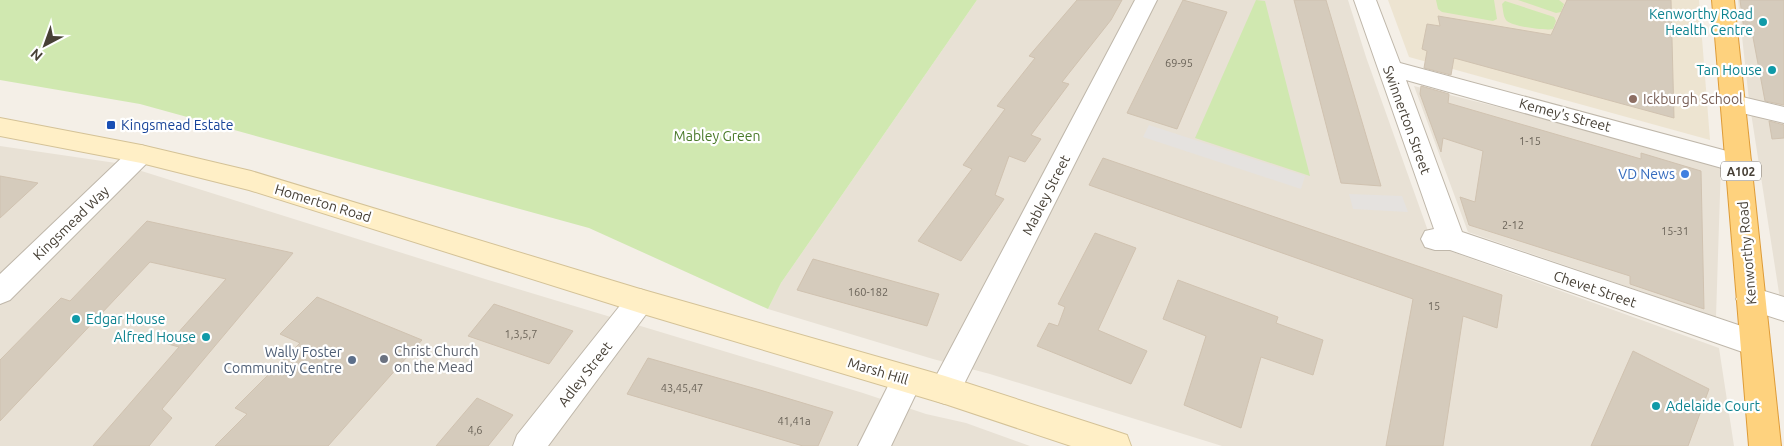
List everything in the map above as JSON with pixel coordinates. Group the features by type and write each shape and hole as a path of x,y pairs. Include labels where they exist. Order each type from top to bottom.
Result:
{"highway":[{"name":"Kenworthy Road","path":"1723,0 1740,164 1754,343 1765,446"}],"main road":[{"name":"Homerton Road","path":"0,127 142,154 251,181 640,302"},
{"name":"Marsh Hill","path":"640,302 945,390 1114,446"}],"street":[{"name":"Mabley Street","path":"945,390 1146,0"},
{"name":"Swinnerton Street","path":"1365,0 1443,239"},
{"name":"Kemey's Street","path":"1388,69 1414,74 1740,164"},
{"path":"1734,103 1784,115"},
{"name":"Kingsmead Way","path":"0,292 142,154"},
{"name":"Chevet Street","path":"1443,239 1754,343"},
{"path":"1751,299 1784,309"},
{"name":"Adley Street","path":"529,446 640,302"},
{"path":"874,446 906,379"}],"shaded area":[{"path":"977,0 1348,0 1366,57 1433,245 1719,348 1734,446 1222,446 990,374 933,359 768,309 781,283"},
{"name":"Ickburgh School","path":"1388,0 1699,0 1710,140 1409,57"},
{"path":"1738,0 1784,0 1784,325 1749,100"},
{"path":"1414,86 1721,163 1716,317 1468,232"},
{"path":"1149,125 1305,176 1301,189 1143,137"},
{"name":"Kingsmead Estate","path":"0,146 116,163 485,279 863,393 926,414 966,423 1030,446 0,446"},
{"path":"1349,194 1402,196 1408,212 1353,209"}],"green space":[{"name":"Mabley Green","path":"0,0 977,0 781,283 768,309 589,228 140,104 0,80"},
{"path":"1256,0 1265,1 1310,176 1195,138"},
{"path":"1436,0 1494,0 1497,19 1493,21 1442,12 1438,9"},
{"path":"1518,0 1559,0 1564,4 1561,12 1556,13"},
{"path":"1505,1 1554,17 1556,21 1553,29 1528,28 1509,22 1506,20 1503,12 1502,4"}],"building":[{"path":"1077,0 1122,0 1111,20 1062,82 1069,84 1031,135 1041,139 1025,162 1009,156 995,195 1004,199 961,261 918,241 972,169 963,165 1005,109 997,106 1035,58 1029,56"},
{"path":"1183,0 1227,12 1177,129 1127,113"},
{"path":"1294,0 1326,0 1381,186 1341,183"},
{"path":"1567,0 1671,0 1674,118 1454,58 1451,75 1424,68 1427,51 1422,49 1427,24 1440,26 1438,16 1551,35"},
{"path":"1740,0 1784,0 1784,105 1765,101 1752,32 1744,30"},
{"path":"1421,86 1449,94 1448,103 1641,159 1641,153 1701,171 1704,309 1630,284 1630,276 1469,225 1460,197 1475,202 1483,151 1443,138 1441,152 1420,94"},
{"path":"1769,121 1784,125 1784,138 1772,139"},
{"path":"1103,158 1502,295 1497,328 1463,316 1443,446 1386,446 1413,299 1089,185"},
{"path":"0,176 38,183 0,218"},
{"path":"147,221 293,253 162,409 172,418 149,446 93,446 179,347 168,344 226,279 150,262 0,421 0,360 61,298 70,301"},
{"path":"1095,233 1136,248 1098,330 1147,351 1131,384 1037,346 1049,323 1058,326 1065,307 1058,304"},
{"path":"813,259 939,294 927,326 797,290"},
{"path":"1178,280 1278,317 1276,323 1323,340 1313,375 1261,357 1241,428 1184,405 1206,336 1163,319"},
{"name":"Wally Foster Community Centre","path":"317,297 422,340 328,446 215,446 247,414 235,408 300,343 280,334"},
{"path":"494,304 573,331 549,364 468,336"},
{"name":"Adelaide Court","path":"1633,351 1709,389 1688,446 1591,446"},
{"path":"648,358 833,412 818,446 803,446 627,394"},
{"path":"477,398 513,415 488,446 436,446"}],"place":[{"name":"Kenworthy Road Health Centre","path":"1763,22"},
{"name":"Tan House","path":"1772,70"},
{"name":"Ickburgh School","path":"1633,99"},
{"name":"Kingsmead Estate","path":"111,125"},
{"name":"VD News","path":"1685,174"},
{"name":"Edgar House","path":"76,319"},
{"name":"Alfred House","path":"206,337"},
{"name":"Christ Church on the Mead","path":"384,359"},
{"name":"Wally Foster Community Centre","path":"352,360"},
{"name":"Adelaide Court","path":"1656,406"}]}
